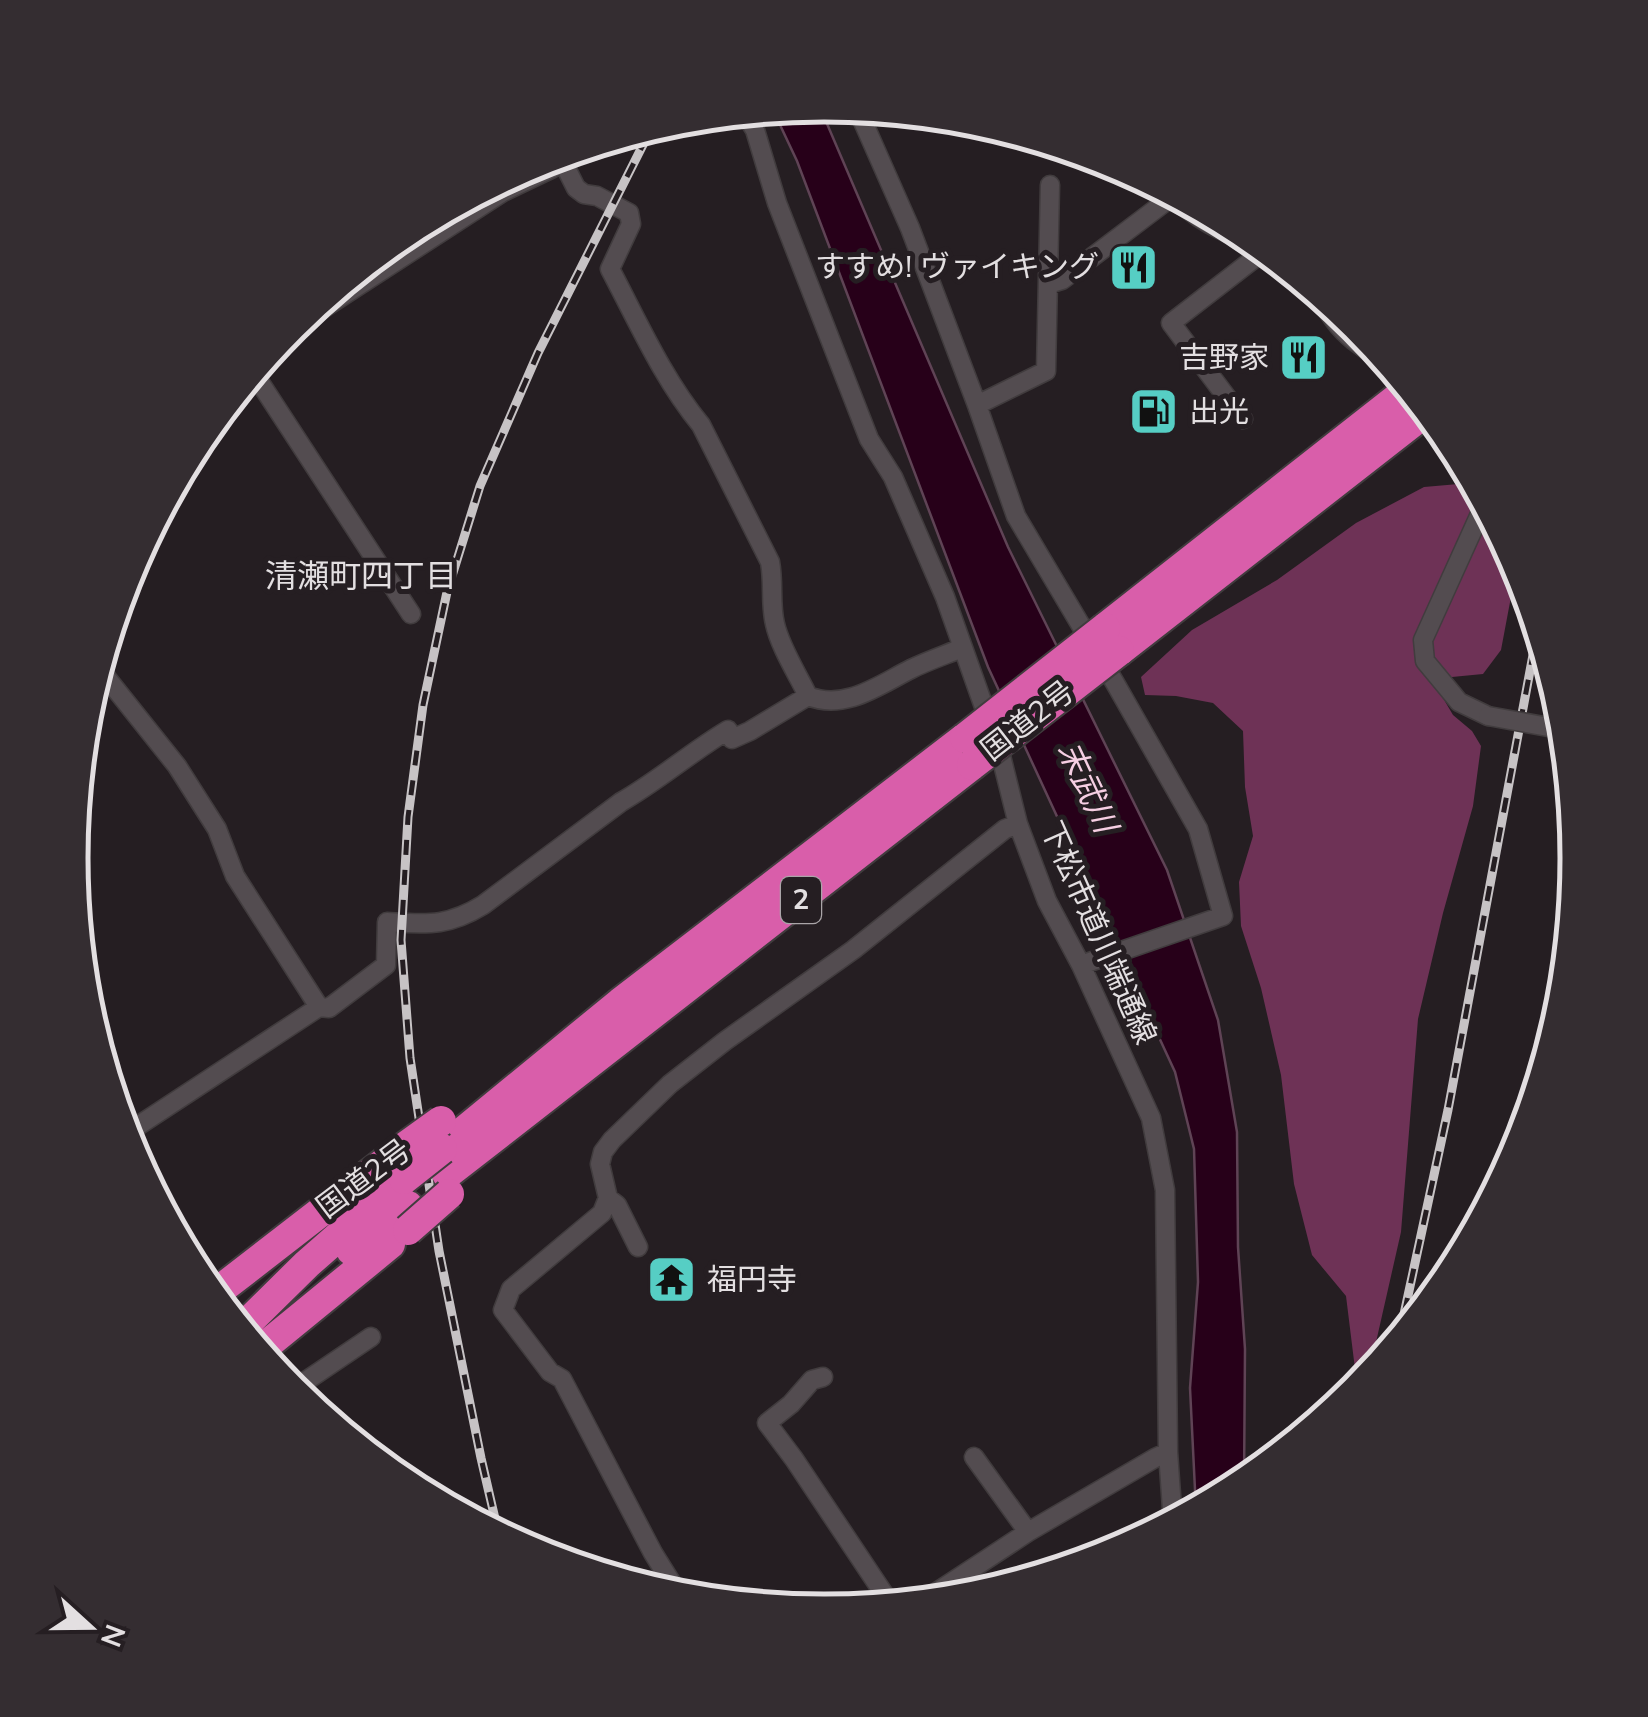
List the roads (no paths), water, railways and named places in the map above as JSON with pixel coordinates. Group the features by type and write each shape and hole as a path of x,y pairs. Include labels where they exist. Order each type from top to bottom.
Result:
{"highway":[{"name":"国道2号","path":"251,1321 307,1264 405,1192 1112,639 1399,399"},
{"name":"国道2号","path":"1112,639 1417,423"},
{"name":"国道2号","path":"268,1341 405,1192 445,1160 500,1080 624,1018"},
{"name":"国道2号","path":"226,1288 405,1192"}],"street":[{"path":"864,124 910,228 1016,516 1198,829 1223,916 1087,963"},
{"name":"下松市道川端通線","path":"753,126 777,203 869,439 925,547 1000,752 1018,824 1047,901 1087,963 1151,1118 1165,1190 1172,1507"},
{"path":"566,169 576,188 584,194 597,196 629,213 632,224 610,270 656,358 701,426 770,562 775,627 808,696"},
{"path":"977,405 1046,371 1050,185"},
{"path":"1049,284 1062,280 1161,204"},
{"path":"1242,419 1171,323 1252,260"},
{"path":"261,384 411,614"},
{"path":"1478,519 1424,640 1425,661 1458,702 1488,716 1548,727"},
{"path":"110,681 177,766 217,829 235,876 319,1006 328,1008 386,965 387,922 431,924 462,917 620,802 728,730 732,739 808,696 831,702 862,695 962,648"},
{"path":"669,1578 562,1379 550,1372 503,1310 511,1289 602,1213 608,1198 600,1164 603,1152 670,1084 853,950 1005,829 1018,824"},
{"path":"139,1126 319,1006"},
{"path":"608,1198 617,1206 638,1247"},
{"path":"305,1381 371,1337"},
{"path":"824,1377 812,1380 792,1404 767,1424 883,1592"},
{"path":"949,1584 1028,1532 1168,1452"},
{"path":"974,1457 1028,1532"}],"water":[{"name":"末武川","path":"826,122 1008,547 1167,870 1218,1020 1237,1132 1238,1247 1245,1349 1244,1463 1195,1494 1190,1388 1198,1282 1194,1149 1175,1072 988,667 797,161 780,124"}],"railway":[{"path":"495,1517 439,1251 410,1058 401,940 408,817 423,705 447,592 480,486 538,353 643,145"},
{"path":"1405,1311 1448,1110 1532,659"}],"place":[{"name":"すすめ! ヴァイキング","path":"1134,267"},
{"name":"吉野家","path":"1304,358"},
{"name":"出光","path":"1154,412"},
{"name":"福円寺","path":"672,1280"}],"district":[{"name":"清瀬町四丁目","path":"361,576"}]}
